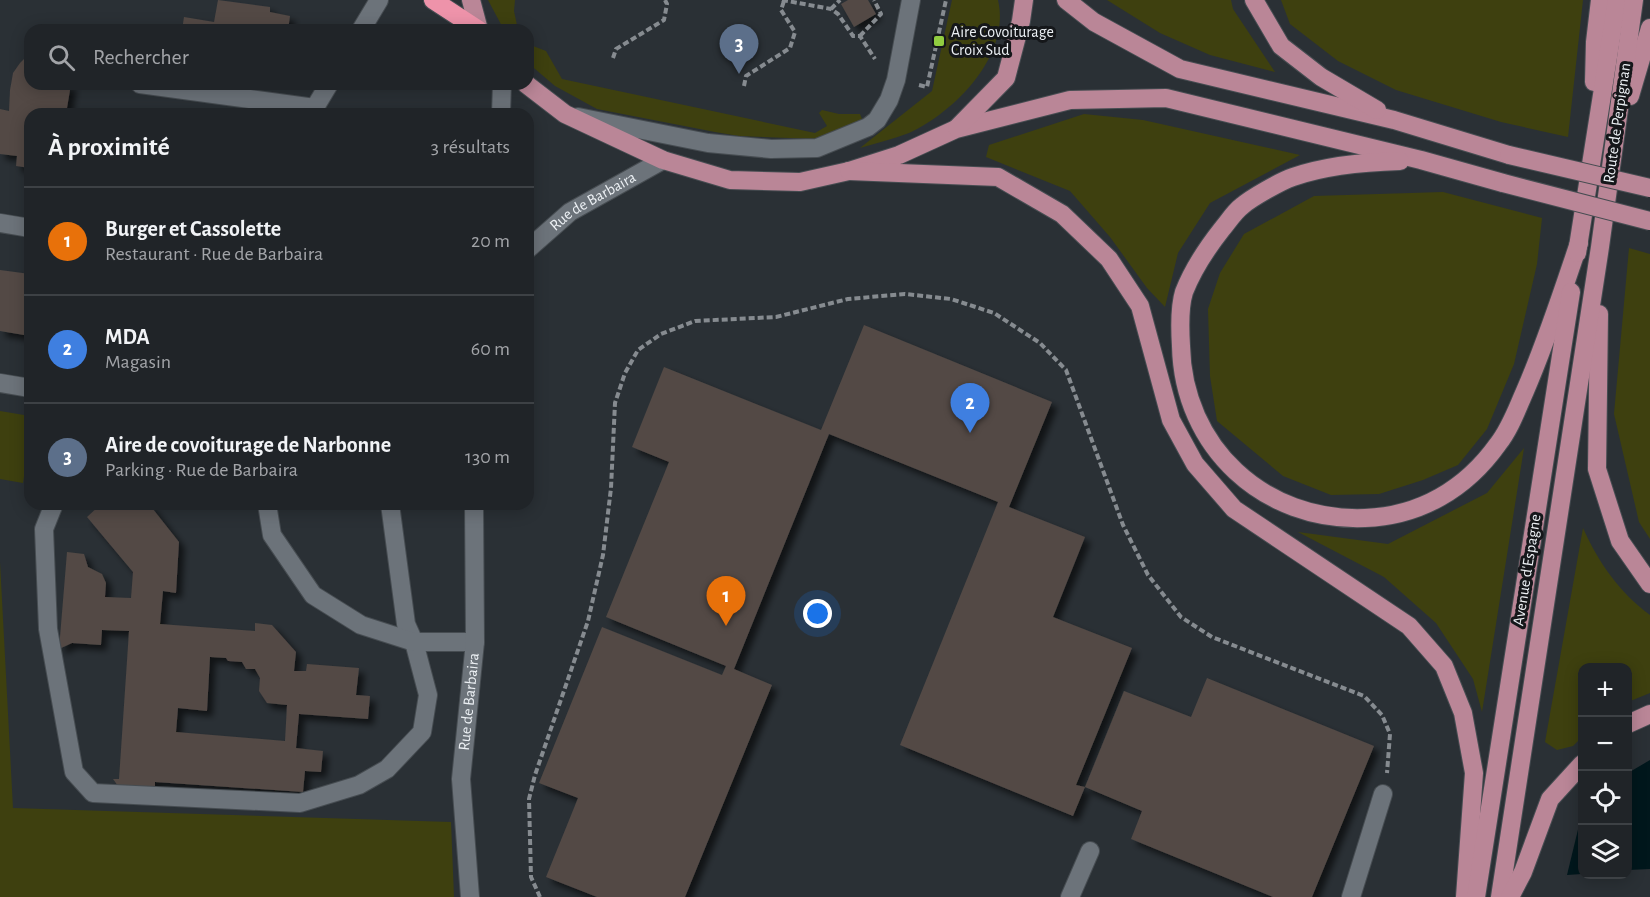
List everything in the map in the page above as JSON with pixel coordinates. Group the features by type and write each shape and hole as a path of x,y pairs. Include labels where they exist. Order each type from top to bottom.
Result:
{"highway":[{"path":"433,0 470,24"}],"main road":[{"path":"471,0 477,24"},
{"path":"956,129 1006,78 1024,0"},
{"path":"1066,0 1094,22 1180,69 1394,120 1509,155 1650,188"},
{"path":"1254,0 1281,46 1321,77 1394,120"},
{"path":"1593,151 1595,42 1600,0"},
{"name":"Route de Perpignan","path":"1579,243 1617,0"},
{"name":"Route de Perpignan","path":"1600,247 1634,0"},
{"path":"1613,152 1650,28"},
{"path":"534,90 565,114 663,160 730,180 800,182 849,171 899,154 956,129 1070,100 1166,98 1422,160 1650,221"},
{"path":"1422,160 1340,166 1292,177 1241,207 1205,250 1184,294 1180,328 1181,365 1191,405 1206,436 1225,463 1253,486 1281,502 1310,513 1346,519 1381,518 1416,509 1448,494 1476,470 1499,444 1517,410 1540,357 1579,243"},
{"path":"849,171 998,177 1062,214 1109,259 1140,306 1171,420 1195,464 1234,508 1409,626 1444,666 1463,713 1474,773 1465,897"},
{"name":"Avenue d'Espagne","path":"1476,897 1579,243"},
{"path":"1600,247 1597,469 1620,541 1650,584"},
{"name":"Avenue d'Espagne","path":"1500,897 1600,247"},
{"path":"1632,722 1650,714"},
{"path":"1510,897 1550,799 1578,768"}],"street":[{"path":"365,24 379,0"},
{"path":"565,114 708,143 771,149 817,148 868,127 877,120 889,100 896,80 911,0"},
{"path":"178,90 294,108"},
{"path":"315,108 325,90"},
{"path":"501,108 502,90"},
{"name":"Rue de Barbaira","path":"534,244 570,212 663,160"},
{"path":"0,223 24,227"},
{"path":"0,383 24,387"},
{"path":"52,510 44,529 48,629 74,772 93,794 300,803 358,784 387,769 422,732 428,695 414,642 406,624 391,510"},
{"path":"268,510 272,535 313,595 361,625 414,642 475,642"},
{"name":"Rue de Barbaira","path":"470,897 460,779 475,642 474,510"},
{"path":"1351,897 1383,794"},
{"path":"1070,897 1090,851"}],"path":[{"path":"613,58 616,49 664,20 667,4 665,0"},
{"path":"744,86 746,76 790,48 795,32 781,10 784,0"},
{"path":"831,9 840,0"},
{"path":"861,36 881,14 874,0"},
{"path":"540,897 531,877 530,799 535,775 588,621 603,555 611,488 615,402 625,373 638,350 661,334 695,321 776,317 848,298 905,294 951,299 994,313 1040,343 1066,370 1123,525 1148,575 1181,617 1212,637 1364,696 1382,715 1390,734 1388,771 1383,794"}],"shaded area":[{"path":"488,0 515,0 517,24 501,24"},
{"path":"952,0 998,0 1000,21 996,41 988,61 961,96 927,124 909,133 860,148 932,91"},
{"path":"1107,0 1231,0 1233,9 1275,72 1210,55 1160,33"},
{"path":"1281,0 1583,0 1568,137 1501,122 1396,90 1338,61 1290,24"},
{"path":"534,46 546,51 562,79 815,133 827,126 819,113 822,110 839,114 860,114 862,119 830,135 816,139 739,136 597,109 555,86 534,68"},
{"path":"1084,114 1143,120 1300,155 1210,203 1178,253 1165,307 1147,288 1110,237 1070,191 986,157 989,145"},
{"path":"1443,192 1542,218 1537,264 1514,364 1487,429 1458,465 1423,480 1379,494 1331,495 1283,476 1217,421 1210,376 1208,309 1220,273 1244,234 1314,196"},
{"path":"1629,248 1650,254 1650,539 1639,522 1614,414"},
{"path":"0,411 24,415 23,483 0,479"},
{"path":"1524,448 1482,712 1473,679 1436,623 1384,577 1298,532 1388,544 1487,493"},
{"path":"1583,528 1611,576 1629,597 1650,615 1650,693 1632,700 1632,663 1578,663 1578,741 1573,746 1557,750 1545,742"},
{"path":"0,562 13,808 451,822 454,897 0,897"}],"water":[{"path":"1650,760 1650,869 1632,870 1632,771"},
{"path":"1578,830 1578,874 1567,875"}],"building":[{"path":"218,0 270,7 270,12 290,16 289,24 183,24 184,17 214,22"},
{"path":"848,0 868,0 876,14 854,27 841,4"},
{"path":"24,59 24,90 70,90 67,108 24,108 24,167 16,166 17,156 0,154 0,109 9,111 13,73"},
{"path":"0,270 24,273 24,335 0,331"},
{"path":"864,325 1052,402 1009,507 1085,537 1053,617 1132,648 1076,785 1085,787 1073,816 900,745 998,502 829,434 734,669 772,685 685,897 597,897 546,877 578,798 539,783 602,627 722,675 726,666 606,617 669,462 632,447 664,367 821,430"},
{"path":"95,510 154,510 179,542 176,593 163,591 160,624 255,631 255,623 272,625 296,652 294,671 306,671 307,664 359,668 356,695 370,696 368,719 299,714 296,748 323,751 321,772 305,771 303,792 155,782 155,789 118,786 113,779 119,779 129,631 102,630 101,645 72,643 59,649 67,552 84,554 88,567 102,574 106,583 105,597 131,598 133,572 87,517","holes":["210,657 226,658 228,661 242,662 246,669 255,669 260,678 259,691 267,703 287,705 285,741 176,732 178,708 207,711"]},
{"path":"1207,678 1374,746 1312,897 1273,897 1131,839 1142,811 1085,787 1124,691 1191,717"}],"place":[{"name":"Aire Covoiturage Croix Sud","path":"939,41"},
{"name":"Aire de covoiturage de Narbonne","path":"739,74"},
{"name":"MDA","path":"970,433"},
{"name":"Burger et Cassolette","path":"726,626"}]}
